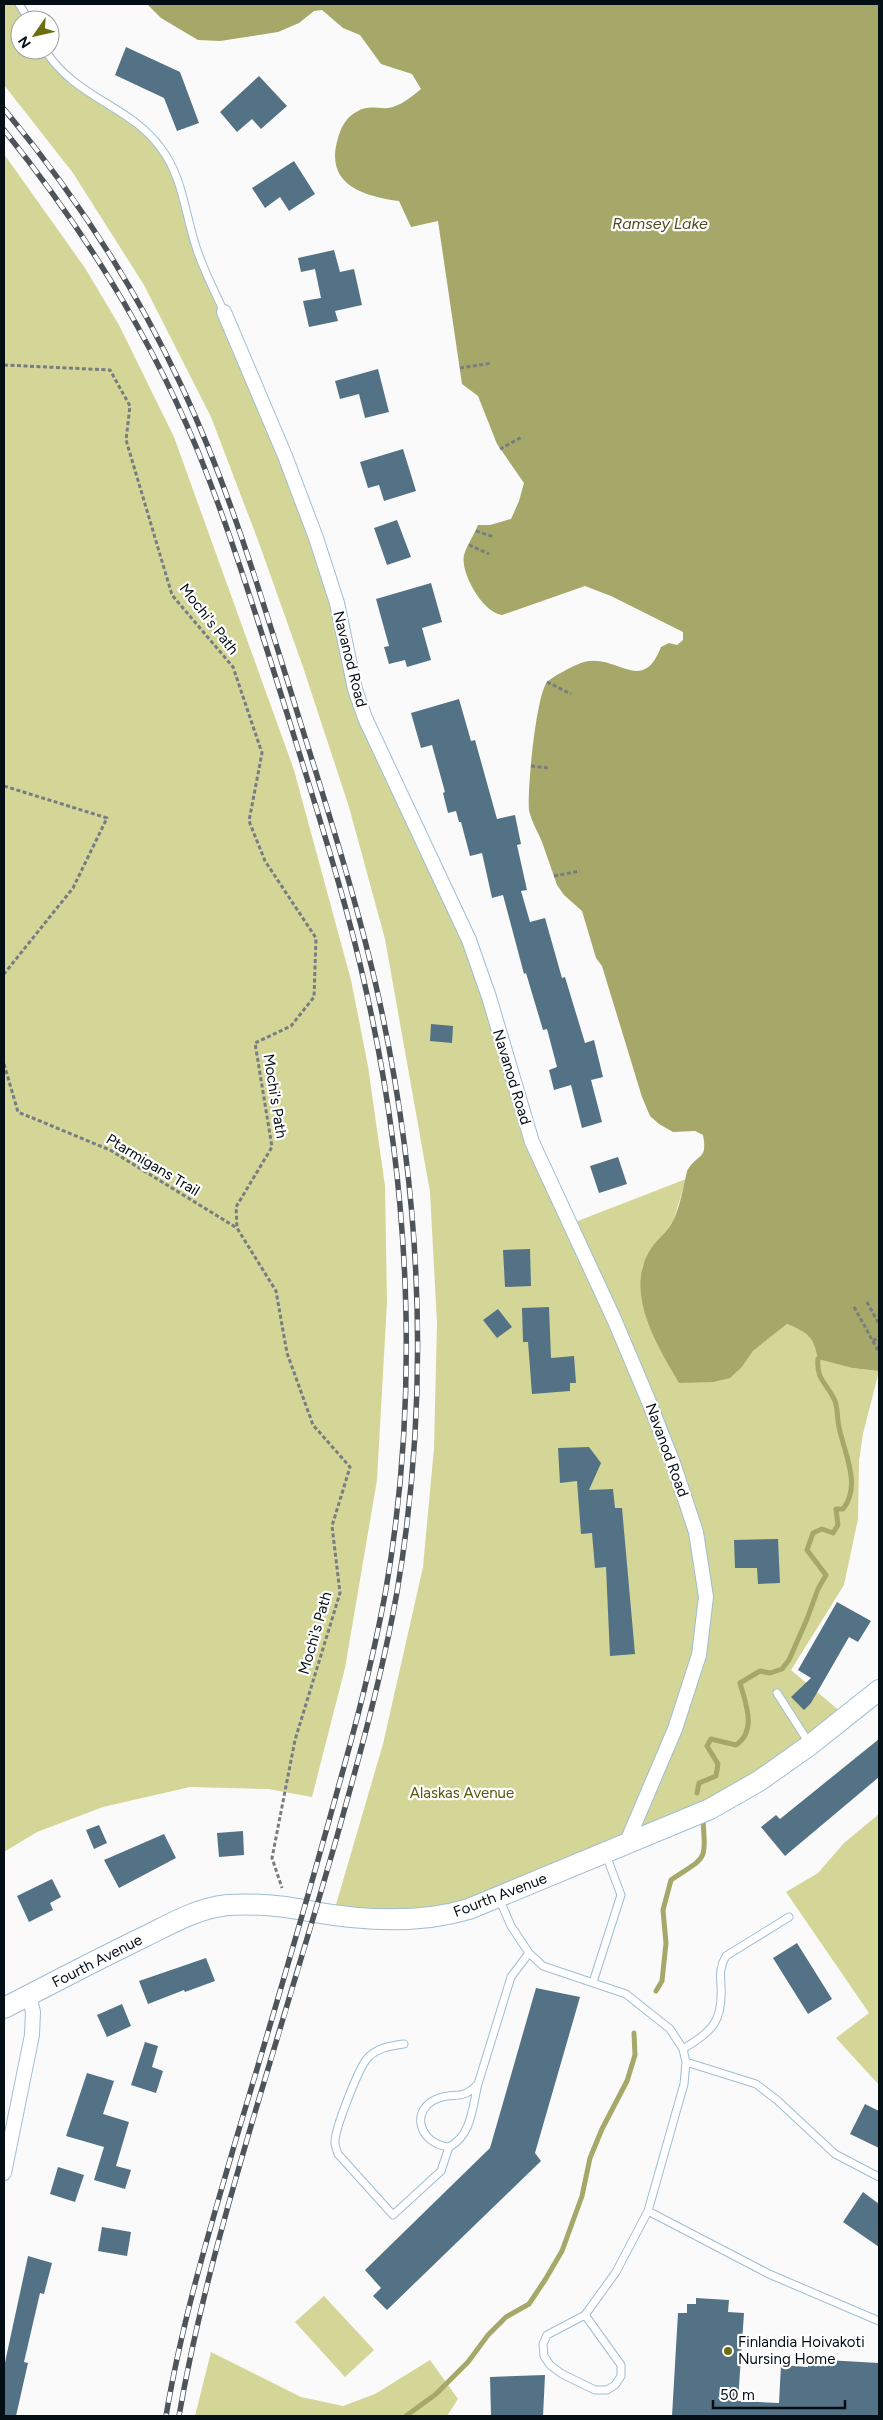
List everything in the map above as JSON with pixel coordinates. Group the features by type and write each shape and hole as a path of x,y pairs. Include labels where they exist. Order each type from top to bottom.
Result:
{"street":[{"name":"Navanod Road","path":"224,312 285,456 316,538 337,603 355,689 365,718 469,940 489,997 532,1142 614,1320 649,1402 673,1463 696,1532 706,1597 699,1655 675,1729 626,1844"},
{"name":"Fourth Avenue","path":"4,2008 130,1943 194,1914 226,1906 264,1904 381,1919 419,1919 447,1915 499,1898 710,1809 759,1781 810,1745 879,1690"},
{"path":"4,2173 32,2035 33,2012 29,1995"}],"lane":[{"path":"52,60 62,73 83,90 140,126 160,146 173,165 197,252 224,312"},
{"path":"776,1693 810,1745"},
{"path":"593,1982 621,1895 605,1853"},
{"path":"499,1898 511,1926 529,1953 543,1966 626,1994 649,2010 670,2029 683,2050 686,2062 679,2102 648,2211 616,2272 585,2315 547,2336 543,2344 544,2356 550,2365 562,2374 595,2390 607,2390 615,2385 621,2376 621,2365 585,2315"},
{"path":"683,2050 710,2030 718,2020 722,2005 720,1965 726,1956 789,1917"},
{"path":"404,2044 388,2046 366,2060 357,2075 335,2142 338,2154 393,2216 441,2171 449,2147 458,2142 466,2133 478,2084 511,1977 529,1953"},
{"path":"686,2062 756,2084 777,2100 835,2154 879,2177"},
{"path":"449,2147 430,2141 423,2133 420,2121 426,2106 439,2097 456,2097 471,2091 478,2084"},
{"path":"648,2211 769,2274 879,2321"}],"path":[{"path":"460,368 492,363"},
{"name":"Mochi's Path","path":"4,366 110,370 130,406 126,440 172,595 233,667 262,753 249,822 265,861 316,938 314,997 291,1026 255,1042 272,1147 236,1207 238,1228 276,1291 287,1353 313,1425 350,1467 332,1526 340,1593 295,1740 272,1858 288,1907"},
{"path":"500,449 522,437"},
{"path":"476,531 494,537"},
{"path":"469,545 489,554"},
{"path":"547,682 571,694"},
{"path":"531,766 549,768"},
{"path":"4,786 107,818 73,888 4,974"},
{"path":"554,876 580,871"},
{"name":"Ptarmigans Trail","path":"4,1064 18,1112 110,1150 238,1228"},
{"path":"867,1302 879,1324"},
{"path":"854,1307 879,1352"},
{"path":"873,1341 879,1337"}],"green space":[{"name":"Alaskas Avenue","path":"4,4 20,4 24,10 10,10 10,60 54,60 63,72 141,125 174,165 198,251 286,456 356,688 432,858 570,1224 686,1179 673,1222 650,1250 642,1268 742,1367 753,1351 787,1324 810,1334 819,1359 852,1368 879,1371 863,1434 859,1461 858,1519 844,1585 791,1670 848,1718 760,1782 469,1910 333,1915 383,1744 423,1567 434,1448 437,1323 430,1192 385,939 349,807 303,667 259,543 211,417 144,285 73,173 4,85"},
{"path":"4,154 85,268 119,325 174,437 294,770 351,980 368,1066 385,1186 387,1302 377,1480 345,1668 312,1797 268,1789 190,1787 103,1807 37,1832 4,1852"},
{"path":"879,1814 879,2085 836,2038 869,2013 786,1892 818,1873 844,1843"},
{"path":"324,2296 374,2350 345,2377 295,2322"},
{"path":"211,2352 301,2397 343,2406 375,2394 430,2360 458,2399 447,2416 195,2416"}],"water":[{"name":"Ramsey Lake","path":"147,4 879,4 879,1371 852,1368 818,1359 812,1340 805,1333 787,1324 753,1351 742,1367 730,1378 713,1382 679,1383 653,1336 646,1318 640,1284 643,1267 650,1250 670,1227 675,1218 687,1171 703,1153 703,1135 695,1131 673,1132 650,1116 642,1097 602,966 596,958 582,911 564,895 557,885 542,842 531,818 529,810 529,784 539,705 547,682 564,671 584,662 596,661 607,663 628,670 646,669 654,661 661,647 669,643 677,645 683,640 683,632 611,596 585,586 502,615 495,613 487,607 474,591 469,581 464,563 464,555 478,525 490,525 511,519 524,483 497,444 478,396 462,384 438,221 411,227 399,201 372,196 360,191 349,185 341,177 336,167 335,154 338,138 345,122 354,113 365,108 397,106 421,89 412,74 381,64 360,35 343,28 322,10 314,11 299,23 278,32 220,41 198,40 161,18"}],"building":[{"path":"126,47 180,72 199,123 177,131 164,98 115,75"},
{"path":"259,76 287,106 261,129 252,119 237,132 220,112"},
{"path":"294,161 315,194 289,211 280,197 265,208 252,188"},
{"path":"334,250 340,272 354,269 362,305 335,311 338,321 309,327 303,301 321,298 315,269 301,272 298,258"},
{"path":"378,369 389,412 365,418 359,394 340,399 335,381"},
{"path":"403,449 416,491 384,501 379,485 368,488 360,462"},
{"path":"397,520 411,557 387,565 374,528"},
{"path":"431,583 442,622 422,628 431,660 407,667 405,660 389,664 384,647 389,646 376,599"},
{"path":"459,699 471,741 475,740 497,819 515,815 521,844 517,845 527,890 521,891 530,922 545,918 562,978 565,977 585,1043 594,1040 603,1077 591,1080 602,1122 582,1128 571,1085 554,1090 549,1070 557,1067 547,1029 543,1030 526,973 524,974 503,895 492,898 482,853 470,856 461,822 459,822 456,811 448,813 443,793 445,792 432,745 421,748 411,713"},
{"path":"431,1024 453,1026 452,1043 430,1041"},
{"path":"618,1157 627,1184 599,1193 590,1166"},
{"path":"530,1249 531,1286 505,1287 503,1250"},
{"path":"549,1307 551,1358 574,1356 576,1383 570,1383 570,1391 532,1394 528,1342 523,1342 522,1308"},
{"path":"498,1309 512,1327 497,1338 483,1320"},
{"path":"589,1447 601,1463 589,1490 613,1489 615,1508 622,1508 635,1654 610,1656 606,1567 595,1568 592,1533 581,1534 577,1481 560,1483 558,1448"},
{"path":"778,1539 780,1583 758,1584 757,1568 735,1568 734,1540"},
{"path":"837,1602 871,1621 858,1642 849,1637 811,1703 804,1710 791,1697 811,1678 798,1670"},
{"path":"879,1739 879,1777 785,1856 761,1827 776,1815 780,1819"},
{"path":"99,1825 107,1843 94,1849 86,1830"},
{"path":"243,1831 244,1855 219,1857 217,1833"},
{"path":"164,1834 176,1858 119,1888 104,1860"},
{"path":"52,1879 61,1897 50,1903 53,1910 29,1922 17,1896"},
{"path":"797,1943 832,1999 808,2014 773,1958"},
{"path":"206,1958 215,1981 185,1992 184,1990 148,2004 139,1981"},
{"path":"536,1988 580,1997 535,2153 541,2161 387,2310 373,2296 381,2288 365,2270 490,2148"},
{"path":"122,2004 131,2026 107,2037 97,2015"},
{"path":"145,2042 158,2046 152,2067 163,2071 156,2093 131,2085"},
{"path":"87,2073 114,2081 103,2114 129,2122 116,2166 131,2170 125,2189 94,2180 104,2147 66,2136"},
{"path":"865,2104 879,2111 879,2148 850,2134"},
{"path":"58,2167 84,2175 75,2202 50,2194"},
{"path":"863,2192 879,2204 879,2247 843,2222"},
{"path":"102,2227 131,2232 127,2256 98,2251"},
{"path":"28,2256 52,2263 44,2294 40,2293 24,2362 28,2363 16,2416 4,2416 4,2367"},
{"path":"696,2298 729,2300 728,2312 744,2313 738,2401 779,2403 781,2365 808,2367 808,2359 879,2363 879,2416 672,2416 678,2313 687,2313 687,2304 696,2304"},
{"path":"545,2375 543,2416 491,2416 490,2377"}],"waterway":[{"path":"697,1793 699,1783 716,1776 718,1764 707,1746 711,1739 736,1745 746,1732 748,1725 747,1708 740,1683 760,1671 770,1673 782,1669 789,1660 818,1589 826,1575 807,1550 813,1533 822,1529 833,1533 838,1525 836,1509 843,1509 851,1490 850,1469 839,1427 836,1404 820,1377 818,1359"},
{"path":"656,1991 662,1981 666,1943 663,1910 671,1880 701,1858 704,1845 703,1820"},
{"path":"406,2416 436,2394 468,2362 488,2335 506,2317 529,2304 545,2280 562,2251 582,2196 590,2158 602,2129 627,2081 635,2055 634,2033"}],"railway":[{"path":"4,109 55,174 123,276 163,348 216,466 246,549 332,823 371,963 394,1073 413,1220 418,1368 415,1443 408,1517 391,1623 370,1717 345,1809 223,2224 194,2338 179,2416"},
{"path":"4,130 60,204 112,282 158,364 178,406 223,516 331,855 358,956 381,1064 401,1213 405,1288 406,1364 403,1439 397,1514 380,1620 334,1804 197,2275 180,2345 166,2416"}],"place":[{"name":"Finlandia Hoivakoti Nursing Home","path":"728,2351"}]}
